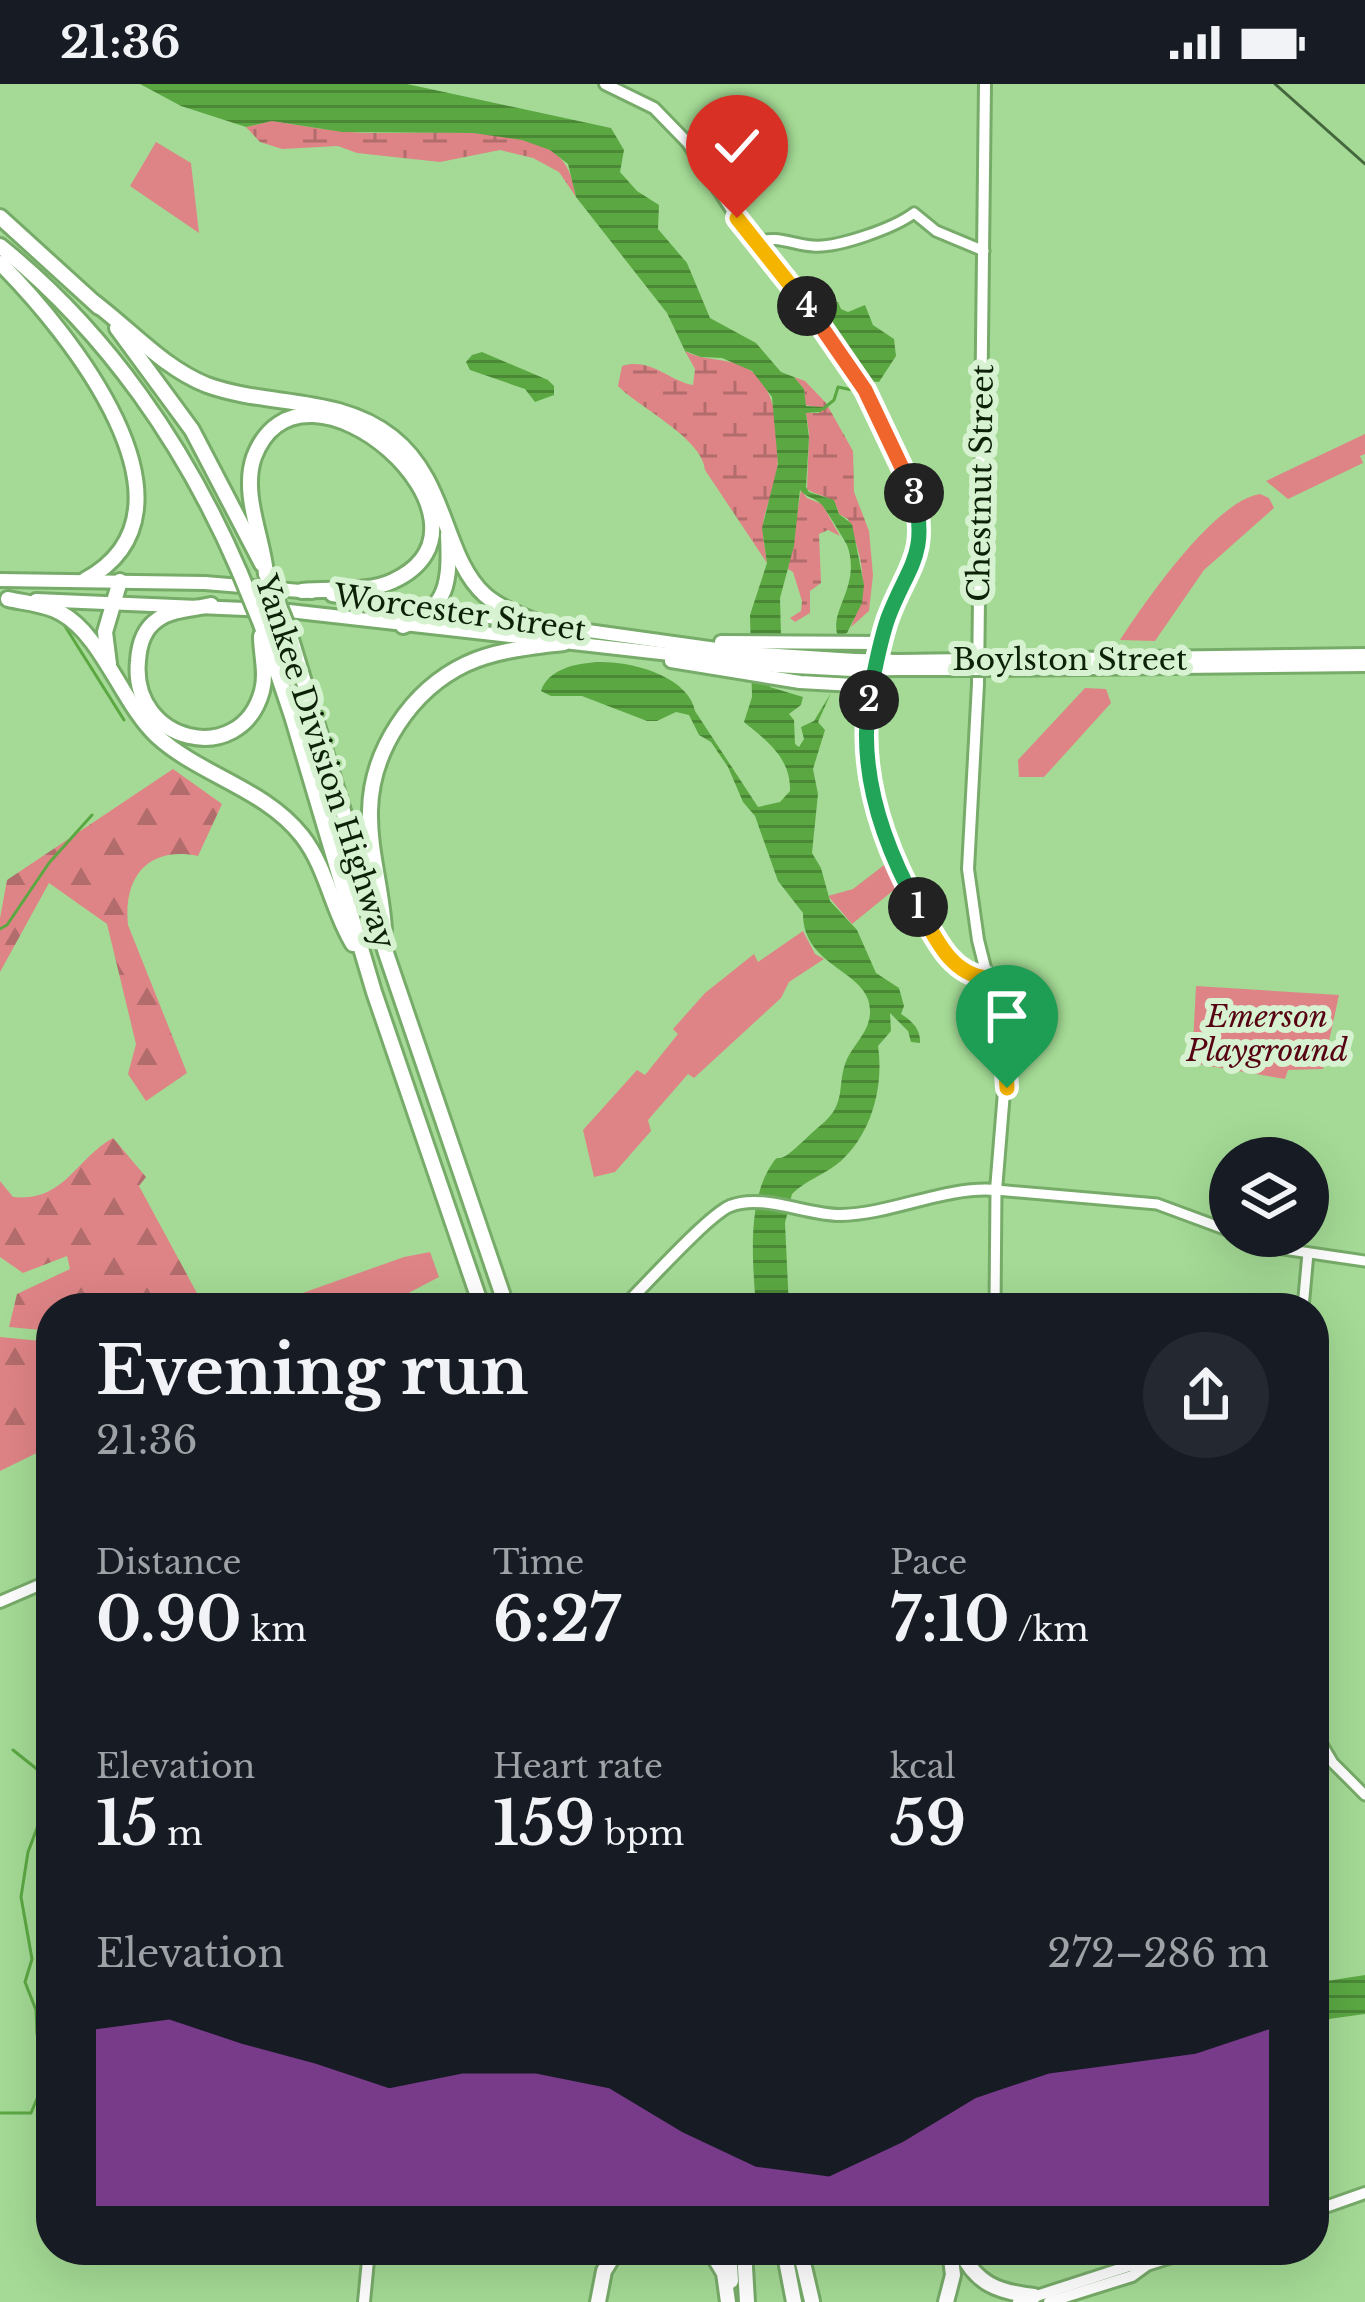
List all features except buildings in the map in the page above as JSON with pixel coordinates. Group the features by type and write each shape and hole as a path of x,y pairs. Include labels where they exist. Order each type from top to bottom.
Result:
{"highway":[{"name":"Yankee Division Highway","path":"0,217 95,304 147,364 192,430 266,574 386,952 503,1293"},
{"name":"Yankee Division Highway","path":"0,246 77,317 135,387 192,475 240,573 292,716 364,962 477,1293"},
{"path":"0,263 86,365 128,454 135,506 130,536 110,566 85,580"},
{"path":"95,304 196,380 229,391 339,411 376,426 420,467 480,590 497,604 534,621"},
{"path":"266,574 250,488 251,468 260,447 278,428 301,418 325,417 354,426 385,444 413,474 430,513 427,546 414,566 388,583 302,591"},
{"path":"404,626 436,608 447,574 447,524"},
{"name":"Worcester Street","path":"0,580 302,591 534,621 745,658"},
{"path":"111,669 105,635 119,581"},
{"path":"4,599 67,616 162,740 266,802 298,830 364,962"},
{"name":"Worcester Street","path":"4,599 211,605 775,661"},
{"path":"211,605 162,616 140,645 137,676 144,701 157,720 178,734 220,735 253,711 264,682 261,625"},
{"path":"386,952 370,809 377,769 392,734 422,695 461,666 501,652 564,643"},
{"path":"775,661 881,643"},
{"name":"Boylston Street","path":"775,661 969,665 1365,655"},
{"path":"745,658 872,686"},
{"name":"Boylston Street","path":"988,664 1365,665"},
{"path":"594,2302 598,2265"},
{"path":"594,2302 608,2265"},
{"path":"719,2265 729,2302"},
{"path":"729,2265 729,2302"},
{"path":"745,2265 746,2302"},
{"path":"787,2265 794,2302"},
{"path":"806,2265 812,2302"},
{"path":"946,2302 952,2265"},
{"path":"969,2265 988,2285 1041,2299"}],"main road":[{"path":"605,84 647,103 672,124 862,384 913,491 919,522 917,558 891,611 872,686"},
{"name":"Chestnut Street","path":"985,84 979,684 968,869 974,923 1008,1067 996,1190"},
{"path":"637,1293 734,1205 757,1203 850,1214 996,1190"},
{"path":"0,1602 36,1586"},
{"path":"1329,2206 1365,2193"},
{"path":"364,2302 368,2265"},
{"path":"1018,2302 1041,2299 1129,2266 1147,2265"}],"street":[{"path":"757,243 769,238 799,245 832,245 914,213 941,234 984,251"},
{"path":"872,686 866,752 893,860 939,944 970,975 987,978"},
{"path":"996,1190 1157,1204 1209,1223"},
{"name":"Chestnut Street","path":"995,1293 996,1190"},
{"path":"1329,1256 1365,1261"},
{"path":"1304,1293 1308,1257"},
{"path":"1329,1756 1365,1795"}],"green space":[{"path":"272,121 361,133 488,134 532,142 566,165 576,197 559,172 533,158 500,150 440,162 357,153 338,146 282,149 260,142 246,127"},
{"path":"156,142 191,163 199,233 130,186"},
{"path":"685,351 747,368 770,396 778,453 763,526 767,563 694,447 618,386 622,366 632,364 693,385 695,369"},
{"path":"794,377 805,381 826,403 853,451 854,492 869,531 873,575 869,611 851,627 862,585 861,562 848,519 831,500 807,489 806,413 819,413 823,408 805,405 804,389"},
{"path":"1365,434 1363,463 1288,499 1266,481"},
{"path":"801,490 822,504 840,536 828,530 819,534 821,583 810,591 810,613 795,622 790,618 801,611 802,601 788,569"},
{"path":"1260,494 1274,508 1204,570 1155,641 1120,640 1202,533 1222,514"},
{"path":"1085,688 1106,689 1111,703 1044,777 1019,777 1018,760"},
{"path":"173,769 222,804 198,856 181,854 153,861 143,868 130,892 128,925 187,1073 146,1101 128,1074 136,1044 107,924 49,883 0,972 0,918 7,880"},
{"path":"888,862 900,885 852,924 828,896 853,889"},
{"path":"803,931 815,954 824,959 789,982 781,998 694,1078 688,1074 648,1120 651,1131 615,1172 594,1177 583,1130 637,1070 645,1075 678,1034 673,1029 705,993 754,954 758,962"},
{"name":"Emerson Playground","path":"1196,986 1339,995 1323,1069 1288,1070 1285,1079 1192,1063"},
{"path":"113,1138 146,1177 139,1186 197,1293 36,1293 36,1330 9,1327 17,1294 70,1269 67,1256 23,1273 0,1257 0,1181 13,1197 45,1193"},
{"path":"430,1252 439,1277 409,1293 303,1293"},
{"path":"0,1337 36,1341 36,1453 0,1471"}],"shaded area":[{"path":"140,84 407,84 611,128 624,150 620,172 659,205 658,229 687,263 710,318 756,343 781,372 794,377 804,389 806,406 824,407 821,412 806,413 806,487 834,500 839,514 852,524 864,585 862,603 847,633 838,636 837,617 851,560 822,505 800,490 794,546 780,598 781,636 770,637 770,687 803,697 789,714 799,747 804,739 801,727 814,721 831,693 818,722 825,730 813,769 818,794 812,853 830,901 857,930 876,973 899,988 904,1006 901,1014 915,1026 920,1043 911,1042 908,1031 890,1013 891,1031 878,1046 877,1093 861,1137 841,1161 792,1194 785,1223 788,1293 755,1293 753,1234 758,1196 776,1159 795,1148 835,1109 847,1059 869,1020 869,1003 853,980 814,948 803,913 778,881 755,816 743,802 728,767 711,742 699,735 689,715 676,712 647,721 582,696 551,696 541,691 552,676 570,667 594,663 646,669 686,693 758,807 780,802 790,791 782,760 744,722 752,697 750,615 767,563 762,528 778,464 772,397 752,371 722,358 685,351 667,313 576,197 568,164 550,150 522,140 473,133 342,132 272,121 246,127 181,106"},
{"path":"833,303 848,312 865,305 873,325 894,339 896,356 879,382 866,381 832,329"},
{"path":"482,352 548,380 554,395 535,402 525,389 470,370 466,362"},
{"path":"1365,1975 1365,2014 1329,2019 1329,1981"}],"waterway":[{"path":"823,409 834,400 838,387 857,391"},
{"path":"63,623 124,720"},
{"path":"0,929 92,815"},
{"path":"13,1750 36,1768"},
{"path":"36,1831 21,1897 32,1959 25,1982 36,2010"},
{"path":"0,2113 31,2113 36,2101"}],"tram line":[{"path":"1275,84 1365,164"}],"route":[{"path":"737,218 848,362 913,491 918,551 883,635 868,706 867,758 886,840 915,901 955,964 970,975 987,978 1004,1039 1007,1088"}]}
